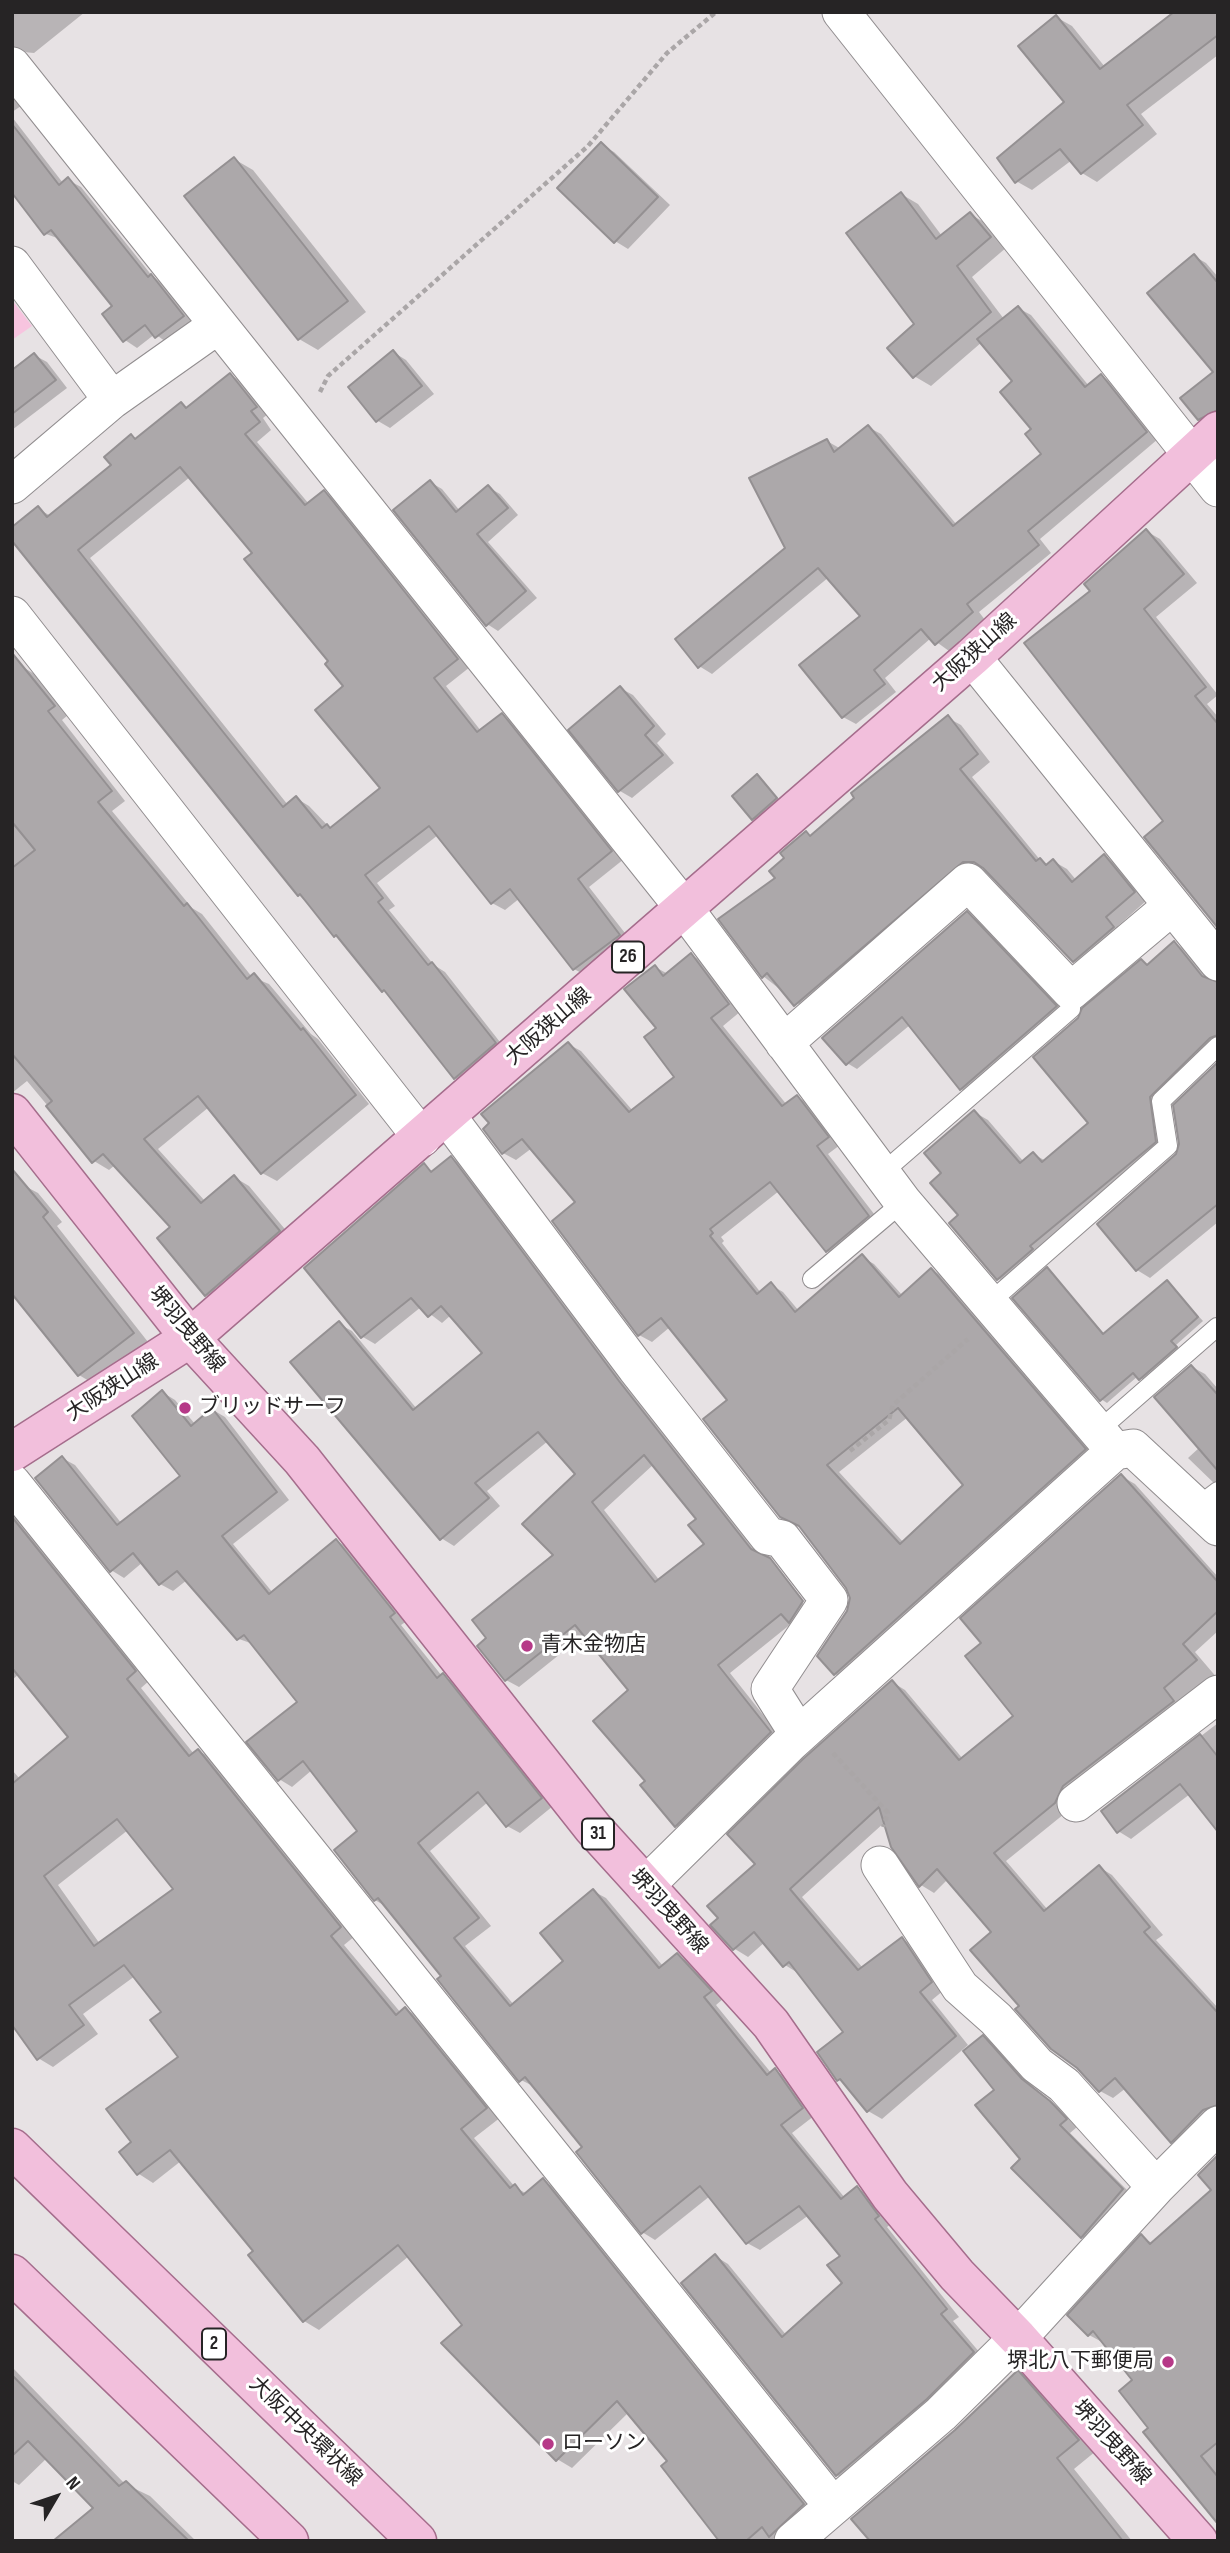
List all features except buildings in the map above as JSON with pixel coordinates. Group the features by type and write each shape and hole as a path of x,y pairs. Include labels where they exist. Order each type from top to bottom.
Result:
{"main road":[{"name":"大阪狭山線","path":"12,1452 190,1338 972,657 1218,430"},
{"name":"堺羽曳野線","path":"12,1113 190,1338 302,1460 593,1828 771,2024 890,2195 957,2275 1018,2338 1198,2541"},
{"name":"大阪中央環状線","path":"12,2148 417,2541"},
{"path":"12,2274 289,2541"}],"street":[{"path":"841,12 1218,488"},
{"path":"12,66 684,908 892,1188 1107,1441 1133,1448 1211,1508"},
{"path":"12,265 112,400"},
{"path":"12,485 112,400 218,325"},
{"path":"12,615 636,1368 768,1536 782,1539 829,1600 770,1689 804,1731"},
{"path":"972,657 1218,962"},
{"path":"784,1044 968,882 1071,991 1172,906"},
{"path":"645,1886 1107,1441"},
{"path":"12,1483 833,2506"},
{"path":"1076,1803 1218,1694"},
{"path":"880,1865 960,1987 996,2019 1037,2065 1064,2085 1156,2187"},
{"path":"793,2541 941,2414 1018,2338 1156,2187 1218,2125"}],"lane":[{"path":"812,1279 892,1188 1071,1009 1071,991"},
{"path":"994,1308 1168,1146 1161,1101 1218,1046"},
{"path":"1107,1441 1217,1327"}],"path":[{"path":"301,430 328,376 588,146 667,53 716,12"},
{"path":"850,1451 889,1420 893,1405 994,1308"},
{"path":"804,1731 888,1812 880,1837 880,1865"}],"shaded area":[{"path":"12,300 32,326 12,340"}],"place":[{"name":"ブリッドサーフ","path":"185,1408"},
{"name":"青木金物店","path":"527,1646"},
{"name":"堺北八下郵便局","path":"1168,2362"},
{"name":"ローソン","path":"548,2444"}]}
